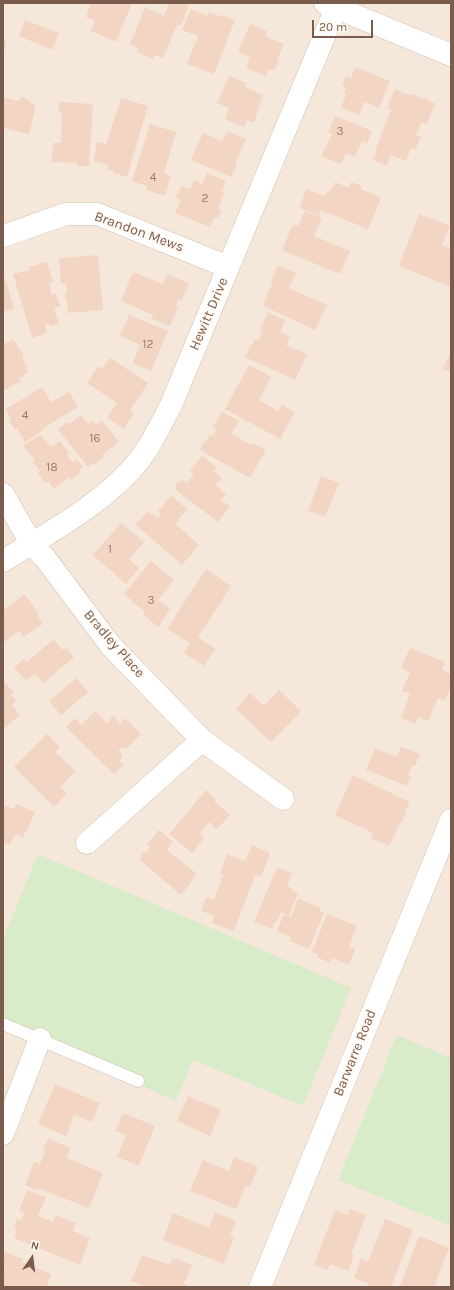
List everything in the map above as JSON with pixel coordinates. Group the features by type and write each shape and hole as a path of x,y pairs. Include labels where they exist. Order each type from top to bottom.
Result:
{"street":[{"path":"331,5 451,55"},
{"name":"Hewitt Drive","path":"3,561 100,498 141,458 158,433 228,267 331,5"},
{"name":"Brandon Mews","path":"3,236 66,214 97,214 228,267"},
{"name":"Bradley Place","path":"3,494 31,543 45,558 111,646 202,740 283,800"},
{"path":"87,843 202,740"},
{"name":"Barwarre Road","path":"262,1286 451,820"},
{"path":"3,1134 40,1039"}],"lane":[{"path":"3,1024 138,1081"}],"shaded area":[{"path":"3,3 451,3 451,1287 3,1287"}],"green space":[{"path":"38,854 351,988 303,1106 193,1060 176,1101 3,1025 3,939"},
{"path":"397,1035 451,1058 451,1220 449,1225 338,1180"}],"building":[{"path":"91,3 132,3 116,42 91,31 95,21 86,17"},
{"path":"169,3 182,3 189,6 181,26 177,25 163,58 155,55 153,59 137,52 139,49 130,44 145,7 164,16"},
{"path":"191,9 207,16 209,12 235,20 214,74 187,64 198,36 182,30"},
{"path":"25,20 59,33 52,50 19,36"},
{"path":"250,24 267,31 265,36 284,44 274,71 268,69 266,76 246,68 250,57 238,52"},
{"path":"3,40 7,42 3,54"},
{"path":"355,67 390,81 379,108 364,102 359,115 341,107 346,95 344,94 346,87 342,86 346,76 351,78"},
{"path":"229,76 246,83 245,87 263,95 254,122 247,120 244,127 225,119 229,108 217,103"},
{"path":"395,89 412,96 413,94 424,100 425,97 435,104 427,124 422,122 416,135 421,137 415,150 411,148 406,161 391,155 386,166 373,160 391,110 387,108"},
{"path":"3,97 18,101 22,97 27,99 30,103 36,105 29,134 3,128"},
{"path":"121,98 148,106 127,177 113,173 114,171 107,169 108,165 94,161 97,142 106,144"},
{"path":"59,102 93,104 89,166 77,166 77,163 52,162 53,143 61,143 62,113 59,113"},
{"path":"335,116 372,131 367,143 362,141 355,157 346,153 341,164 321,156 332,134 328,132"},
{"path":"150,124 176,132 164,173 171,176 165,196 146,190 147,186 132,181"},
{"path":"227,131 246,139 231,177 191,160 203,133 222,141"},
{"path":"207,173 226,181 218,209 221,210 218,218 214,217 210,227 175,213 181,200 176,198 181,186 190,189 194,180 202,184"},
{"path":"335,182 349,188 351,182 362,186 361,189 381,198 368,229 321,210 319,216 300,208 306,189 325,196 327,190 330,192"},
{"path":"305,211 322,218 314,236 350,251 340,274 282,250 293,224 298,226"},
{"path":"419,214 450,226 442,245 451,249 451,287 399,266"},
{"path":"98,255 103,310 68,313 65,294 67,293 66,283 61,283 59,258"},
{"path":"47,262 53,282 49,283 52,295 56,294 60,306 54,308 59,324 50,326 50,324 45,325 47,333 32,338 13,274 30,270 29,267"},
{"path":"278,265 296,273 289,288 327,305 315,330 263,306 266,295 273,283 271,282"},
{"path":"133,272 163,284 167,274 189,283 182,300 179,299 176,306 178,307 170,326 151,318 153,315 121,301"},
{"path":"3,278 5,278 14,309 3,312"},
{"path":"268,312 285,320 280,332 290,337 286,345 307,354 295,380 245,357 251,344 253,344 255,339 258,341 263,332 260,330"},
{"path":"129,315 168,331 151,371 133,363 140,345 120,336"},
{"path":"13,339 24,356 22,357 27,366 25,368 28,372 19,378 21,381 3,391 3,345"},
{"path":"451,350 451,372 443,369"},
{"path":"110,358 148,383 130,410 134,413 124,429 107,418 117,403 87,383 98,366 103,369"},
{"path":"249,365 271,377 259,400 278,411 282,405 295,412 280,439 225,409"},
{"path":"42,387 51,402 69,392 78,407 42,429 43,431 25,442 17,428 15,430 10,422 11,421 6,409"},
{"path":"222,412 239,421 231,434 252,445 253,443 266,450 250,478 200,450 205,440 206,441 210,435 213,436 217,429 213,427"},
{"path":"81,415 88,424 92,420 96,425 102,420 119,442 102,455 104,458 94,465 92,463 88,467 58,429 68,422 69,424"},
{"path":"41,435 51,447 60,441 69,453 67,455 73,462 77,459 83,467 79,470 81,472 71,480 70,477 54,489 48,481 45,483 38,473 40,471 33,462 35,460 23,445"},
{"path":"202,456 217,467 213,471 222,478 216,485 226,494 221,500 230,506 218,522 177,491 175,486 178,482 184,480 187,483 194,474 190,471"},
{"path":"321,476 339,483 325,517 308,511"},
{"path":"171,496 187,509 175,524 199,545 182,565 136,525 148,511 158,519 161,514 158,511"},
{"path":"121,523 144,542 129,559 139,568 126,584 93,555"},
{"path":"151,561 174,580 158,600 170,609 158,627 144,615 145,612 124,594"},
{"path":"206,569 231,586 198,637 215,649 204,666 184,653 190,643 167,629"},
{"path":"25,594 39,614 37,615 43,624 24,637 19,631 5,642 3,640 3,610"},
{"path":"54,639 63,650 66,648 74,657 43,683 36,675 26,681 14,667 24,659 27,662"},
{"path":"410,648 445,662 442,670 451,674 451,686 445,701 438,698 428,721 418,717 415,724 401,718 410,694 402,691 410,672 401,668"},
{"path":"76,678 88,692 61,715 49,701"},
{"path":"4,681 14,693 11,695 16,701 12,705 20,715 3,729 3,682"},
{"path":"279,690 301,711 271,742 236,709 250,693 264,706"},
{"path":"95,711 107,723 113,716 120,724 125,718 141,734 126,749 123,747 118,751 122,754 119,761 123,765 114,774 66,727 75,718 82,725"},
{"path":"47,734 60,747 55,752 75,771 60,787 67,793 54,807 14,767"},
{"path":"401,747 420,754 415,766 412,765 408,775 411,776 407,786 366,770 375,748 397,757"},
{"path":"353,775 410,802 404,813 406,813 402,823 400,823 389,846 371,838 373,833 335,815"},
{"path":"206,790 216,799 214,801 230,815 217,829 209,822 200,834 204,838 192,853 169,834"},
{"path":"16,804 35,812 23,838 15,834 10,845 3,842 3,805 14,809"},
{"path":"159,830 173,842 167,850 197,874 181,895 140,860 142,857 140,856 145,851 147,852 150,847 147,845"},
{"path":"252,845 270,853 261,877 255,875 234,931 212,923 215,916 201,911 206,897 214,900 223,875 220,874 227,854 245,861"},
{"path":"277,867 292,873 287,886 293,889 292,891 298,893 289,915 281,912 272,929 254,922"},
{"path":"298,899 321,908 320,911 324,913 309,949 290,941 291,937 277,931 284,914 291,917"},
{"path":"327,914 357,926 349,947 355,949 349,965 332,958 330,963 317,957 318,954 312,952"},
{"path":"55,1084 100,1103 92,1122 74,1115 66,1136 38,1124"},
{"path":"188,1096 221,1110 210,1136 177,1121"},
{"path":"123,1113 155,1126 139,1166 117,1157 126,1135 115,1131"},
{"path":"48,1139 71,1148 67,1158 103,1173 89,1208 37,1188 37,1190 25,1185 34,1162 40,1164 45,1151 43,1150"},
{"path":"234,1157 258,1167 250,1187 246,1185 236,1209 190,1191 203,1160 229,1171"},
{"path":"27,1190 46,1197 38,1216 53,1222 56,1215 76,1223 73,1231 90,1238 80,1265 14,1238 17,1230 14,1228 17,1219 21,1221 24,1213 19,1210"},
{"path":"350,1209 366,1215 351,1254 354,1255 348,1271 330,1264 327,1270 314,1265 335,1210 348,1215"},
{"path":"215,1212 236,1221 230,1236 234,1238 224,1264 163,1240 173,1213 209,1228"},
{"path":"385,1219 413,1230 391,1287 368,1287 369,1284 354,1278 361,1259 368,1262"},
{"path":"419,1236 449,1248 434,1287 400,1287"},
{"path":"5,1252 23,1259 22,1262 51,1274 47,1285 52,1287 3,1287 3,1271 5,1266 3,1265 3,1258"},
{"path":"142,1255 170,1265 173,1258 192,1265 184,1284 191,1287 147,1287 131,1281"}]}
